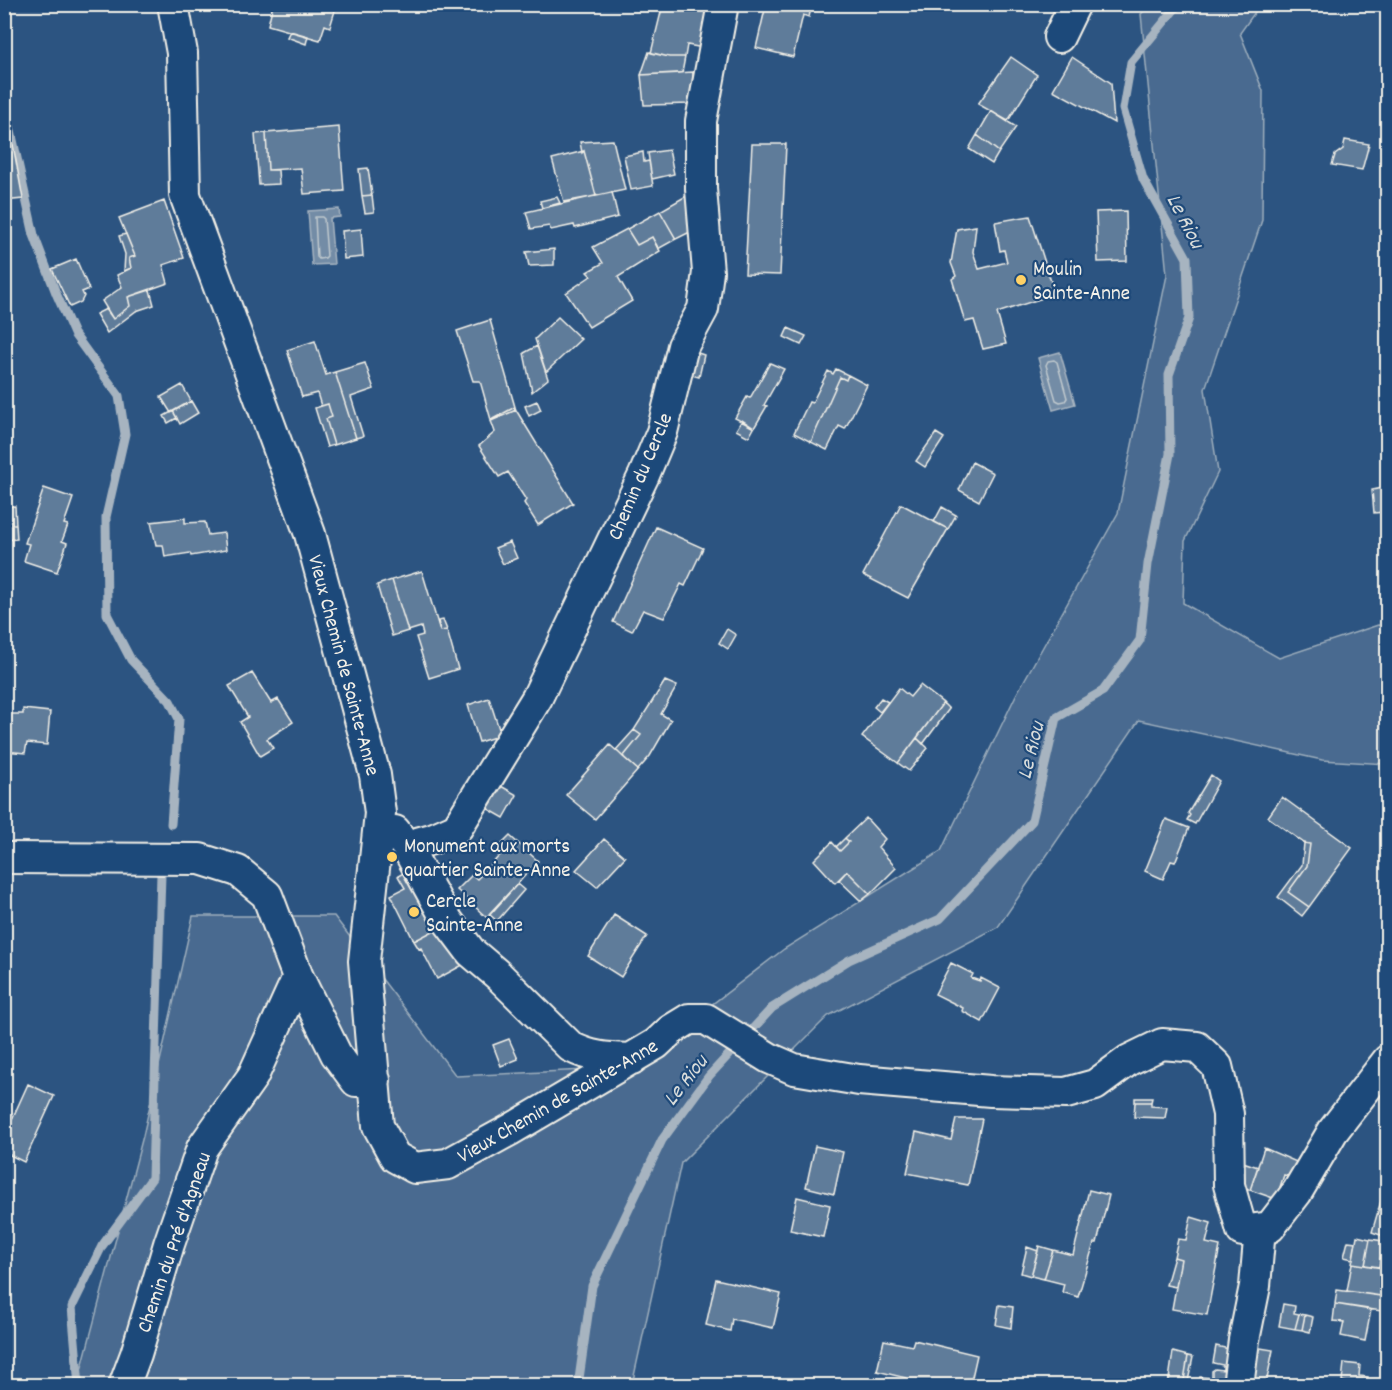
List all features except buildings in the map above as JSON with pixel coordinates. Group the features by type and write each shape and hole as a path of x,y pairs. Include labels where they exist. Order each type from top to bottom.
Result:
{"street":[{"name":"Vieux Chemin de Sainte-Anne","path":"173,4 182,53 185,195 310,534 375,775 380,813 364,962 378,1126 395,1156 415,1168 448,1164 632,1059 689,1019 706,1019 769,1058 794,1069 859,1080 991,1091 1066,1093 1095,1085 1129,1060 1162,1044 1197,1047 1217,1066 1228,1114 1229,1185 1242,1231 1260,1229"},
{"name":"Chemin du Cercle","path":"406,846 432,839 457,828 531,708 644,475 662,432 683,346 703,309 708,272 701,189 701,121 723,4"},
{"path":"1059,37 1075,4"},
{"path":"380,813 406,846 447,920 471,952 498,975 571,1047 601,1058 632,1059"},
{"path":"4,858 200,859 238,871 267,895 298,977 336,1054 356,1081 375,1080"},
{"name":"Chemin du Pré d'Agneau","path":"124,1386 202,1148 253,1076 298,977"},
{"path":"1238,1386 1255,1286 1260,1229 1270,1227 1298,1192 1333,1131 1388,1060"}],"shaded area":[{"path":"1150,5 1260,5 1240,33 1263,91 1262,220 1205,389 1218,472 1185,541 1183,603 1279,658 1378,625 1387,626 1387,764 1322,760 1139,720 998,927 828,1016 681,1163 632,1385 77,1386 143,1136 193,916 334,916 456,1076 629,1068 784,949 941,851 1016,695 1118,513 1167,275 1141,14"}],"water":[{"path":"339,209 340,217 330,218 334,264 312,265 308,211"},
{"path":"1060,352 1075,404 1053,410 1038,358"}],"waterway":[{"name":"Le Riou","path":"578,1386 592,1286 662,1140 709,1076 772,1008 849,960 940,919 1032,821 1056,718 1103,691 1140,640 1148,564 1170,454 1169,375 1189,318 1187,258 1143,179 1123,109 1131,62 1179,4"},
{"path":"4,112 9,122 34,235 56,293 74,334 119,396 125,434 106,517 107,614 131,660 170,701 179,719 171,824"},
{"path":"79,1386 72,1307 102,1246 152,1178 161,874"}],"place":[{"name":"Moulin Sainte-Anne","path":"1021,280"},
{"name":"Monument aux morts quartier Sainte-Anne","path":"392,857"},
{"name":"Cercle Sainte-Anne","path":"414,912"}]}
